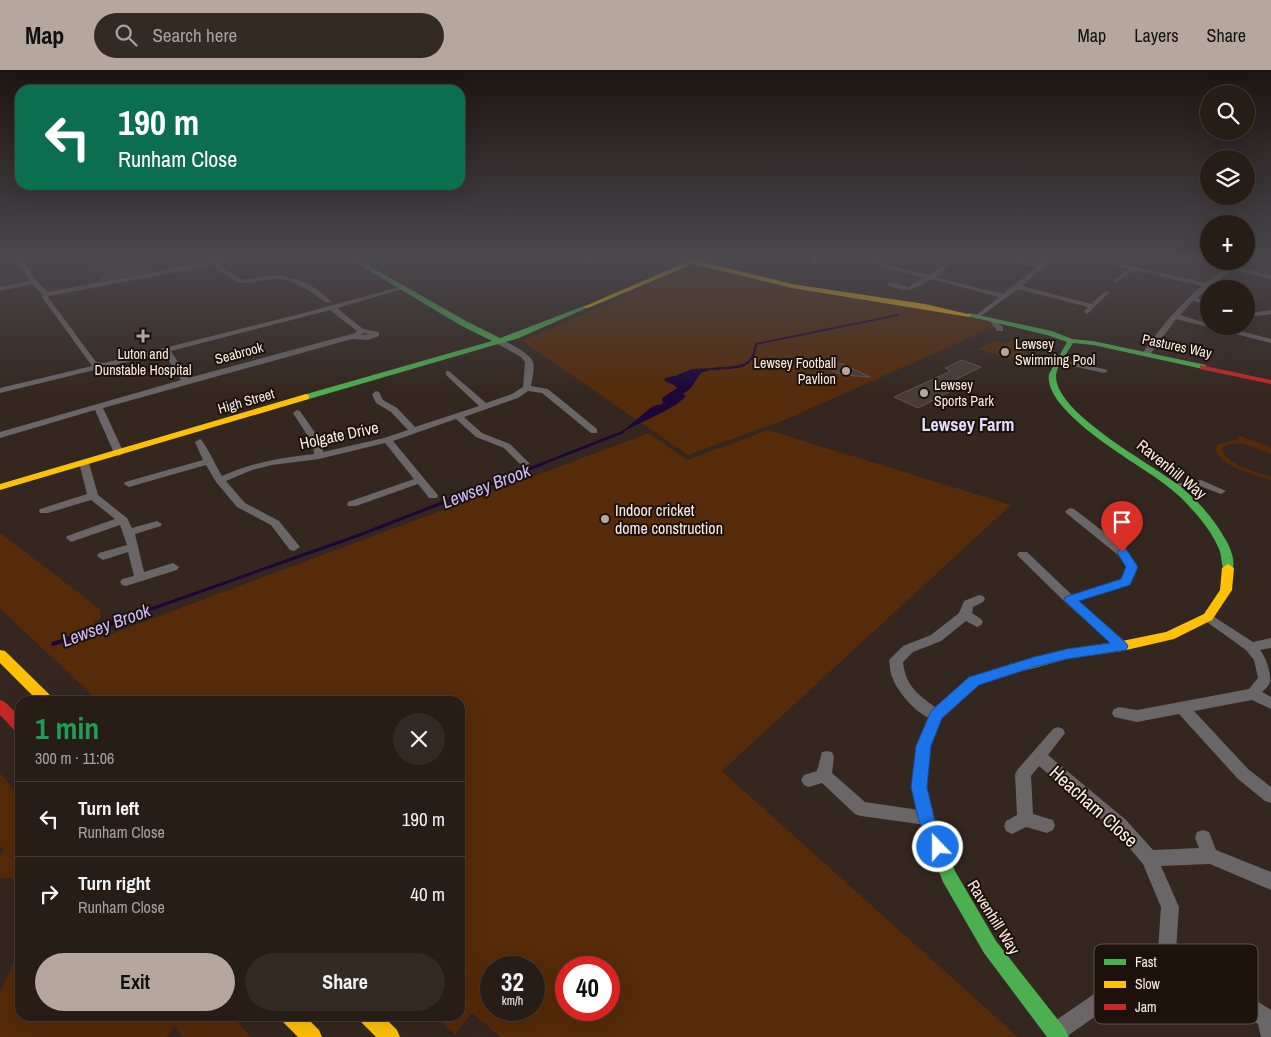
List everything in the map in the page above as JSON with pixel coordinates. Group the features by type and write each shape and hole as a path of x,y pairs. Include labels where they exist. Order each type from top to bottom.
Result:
{"main road":[{"path":"431,304 488,337 499,341"},
{"name":"High Street","path":"0,487 499,341 593,304"},
{"name":"Pastures Way","path":"913,304 1048,333 1071,341 1093,343 1271,382"},
{"name":"Ravenhill Way","path":"1056,1035 990,947 949,876 926,818 919,787 923,746 936,715 974,681 1042,660 1169,636 1208,617 1226,590 1228,564 1220,540 1204,515 1175,487 1123,449 1086,426 1062,402 1054,390 1052,376 1071,341"},
{"path":"0,655 42,696"},
{"path":"0,706 15,722"},
{"path":"296,1021 312,1037"},
{"path":"374,1021 390,1037"}],"street":[{"path":"50,304 94,364 101,364"},
{"path":"0,390 166,349 334,304"},
{"path":"977,317 993,304"},
{"path":"1084,304 1092,306 1087,312"},
{"path":"1146,354 1174,316 1187,304"},
{"path":"330,305 361,331 376,334 368,338 354,337"},
{"path":"1255,314 1271,312"},
{"path":"1174,316 1200,323"},
{"path":"992,320 1000,330"},
{"name":"Seabrook","path":"0,435 186,381 354,337 361,331"},
{"path":"1237,335 1252,340 1271,341"},
{"path":"499,341 524,355 529,362 526,388 545,391 594,431"},
{"path":"166,349 186,381"},
{"path":"1059,361 1104,371"},
{"path":"448,373 484,406"},
{"name":"Holgate Drive","path":"220,480 271,462 319,456 387,440 515,396 526,388"},
{"path":"376,394 379,401 394,410 414,430"},
{"path":"98,406 119,453"},
{"path":"297,413 318,444 319,456"},
{"path":"458,416 479,435 507,446 525,464"},
{"path":"387,440 433,496"},
{"path":"200,442 208,461 220,480 241,505 275,523 294,547"},
{"path":"129,484 208,461"},
{"path":"84,463 93,496 123,520 129,532 140,578"},
{"path":"1190,473 1201,483 1221,491"},
{"path":"352,504 420,480"},
{"path":"1175,487 1201,483"},
{"path":"44,510 93,496"},
{"path":"1070,511 1122,552 1132,567 1126,582 1070,600"},
{"path":"70,538 123,520"},
{"path":"129,532 157,524"},
{"path":"103,556 132,547"},
{"path":"1023,554 1070,600 1122,646"},
{"path":"126,582 173,567"},
{"path":"936,715 913,699 902,687 896,673 896,660 908,649 936,638 964,614 968,604 979,599"},
{"path":"964,614 977,622"},
{"path":"1208,617 1251,647 1260,659 1265,680 1252,694"},
{"path":"1251,647 1271,643"},
{"path":"1119,713 1137,716 1252,694 1271,703"},
{"path":"1182,707 1243,774 1271,796"},
{"name":"Heacham Close","path":"1046,825 1019,823 1023,774 1058,732"},
{"name":"Heacham Close","path":"1038,756 1120,825 1149,858 1170,907 1168,944"},
{"path":"828,757 817,778 861,809 926,818"},
{"path":"1203,838 1210,856"},
{"name":"Heacham Close","path":"1149,858 1210,856 1271,881"},
{"path":"1056,1035 1094,1008"},
{"path":"1258,1017 1269,1025"}],"shaded area":[{"path":"606,304 890,304 1000,324 787,419 688,455 522,341"},
{"name":"Lewsey Swimming Pool","path":"996,340 1006,344 1012,341 1032,348 1010,360 978,349"},
{"path":"716,368 701,373 690,389 683,394 686,396 677,404 620,433 653,406 663,404 662,398 677,388 664,380 665,378 692,369"},
{"path":"768,430 1011,505 722,771 1018,1037 501,1037 482,1021 545,1021 545,956 480,956 480,1020 472,1013 455,1034 440,1021 465,1021 465,696 94,696 0,609 0,533 100,609 101,618 92,622 96,625 69,636 72,638 99,627 102,629 103,637 649,433 687,460"},
{"path":"1240,436 1271,447 1271,454 1242,444 1230,444 1224,446 1222,450 1226,456 1244,468 1271,477 1271,480 1231,466 1219,456 1215,449 1218,444 1236,440"},
{"path":"0,773 15,792 15,882 12,878 0,878 0,857 4,849 0,847"},
{"path":"15,960 15,1021 237,1021 251,1037 184,1037 174,1026 166,1037 0,1037 0,992"}],"building":[{"name":"Lewsey Sports Park","path":"962,360 981,367 949,383 952,385 947,387 953,390 918,408 894,397 951,371 945,368"},
{"name":"Lewsey Football Pavlion","path":"815,363 843,364 870,377 842,375"}],"waterway":[{"name":"Lewsey Brook","path":"755,350 756,344 898,315"},
{"name":"Lewsey Brook","path":"713,369 733,368 745,364 750,361 755,348"},
{"name":"Lewsey Brook","path":"539,465 623,432"},
{"name":"Lewsey Brook","path":"143,612 362,534 542,464"},
{"name":"Lewsey Brook","path":"53,644 147,611"}],"traffic: fast":[{"path":"431,304 499,341"},
{"path":"306,397 516,336 586,307"},
{"path":"969,315 1049,333 1071,341 1093,343 1203,367"},
{"path":"1071,341 1054,370 1052,378 1056,393 1084,423 1103,438 1162,477 1191,502 1219,538 1226,553 1228,568"},
{"path":"927,819 949,876 990,947 1059,1037"}],"traffic: slow":[{"path":"586,307 593,304"},
{"path":"907,304 969,315"},
{"path":"0,487 306,397"},
{"path":"1015,668 1067,654 1122,646 1169,636 1208,617 1226,590 1228,568"},
{"path":"0,655 42,696"},
{"path":"296,1021 312,1037"},
{"path":"374,1021 390,1037"}],"traffic: jam":[{"path":"1203,367 1271,382"},
{"path":"927,819 919,787 923,745 936,715 974,681 1015,668"},
{"path":"0,706 15,722"}],"place":[{"name":"Luton and Dunstable Hospital","path":"143,336"},
{"name":"Lewsey Swimming Pool","path":"1005,352"},
{"name":"Lewsey Football Pavlion","path":"846,371"},
{"name":"Lewsey Sports Park","path":"924,393"},
{"name":"Indoor cricket dome construction","path":"605,519"}],"district":[{"name":"Lewsey Farm","path":"968,424"}],"route":[{"path":"938,847 926,818 919,787 923,746 936,715 974,681 1034,662 1067,654 1122,646 1070,600 1126,582 1132,567 1122,552"}]}
